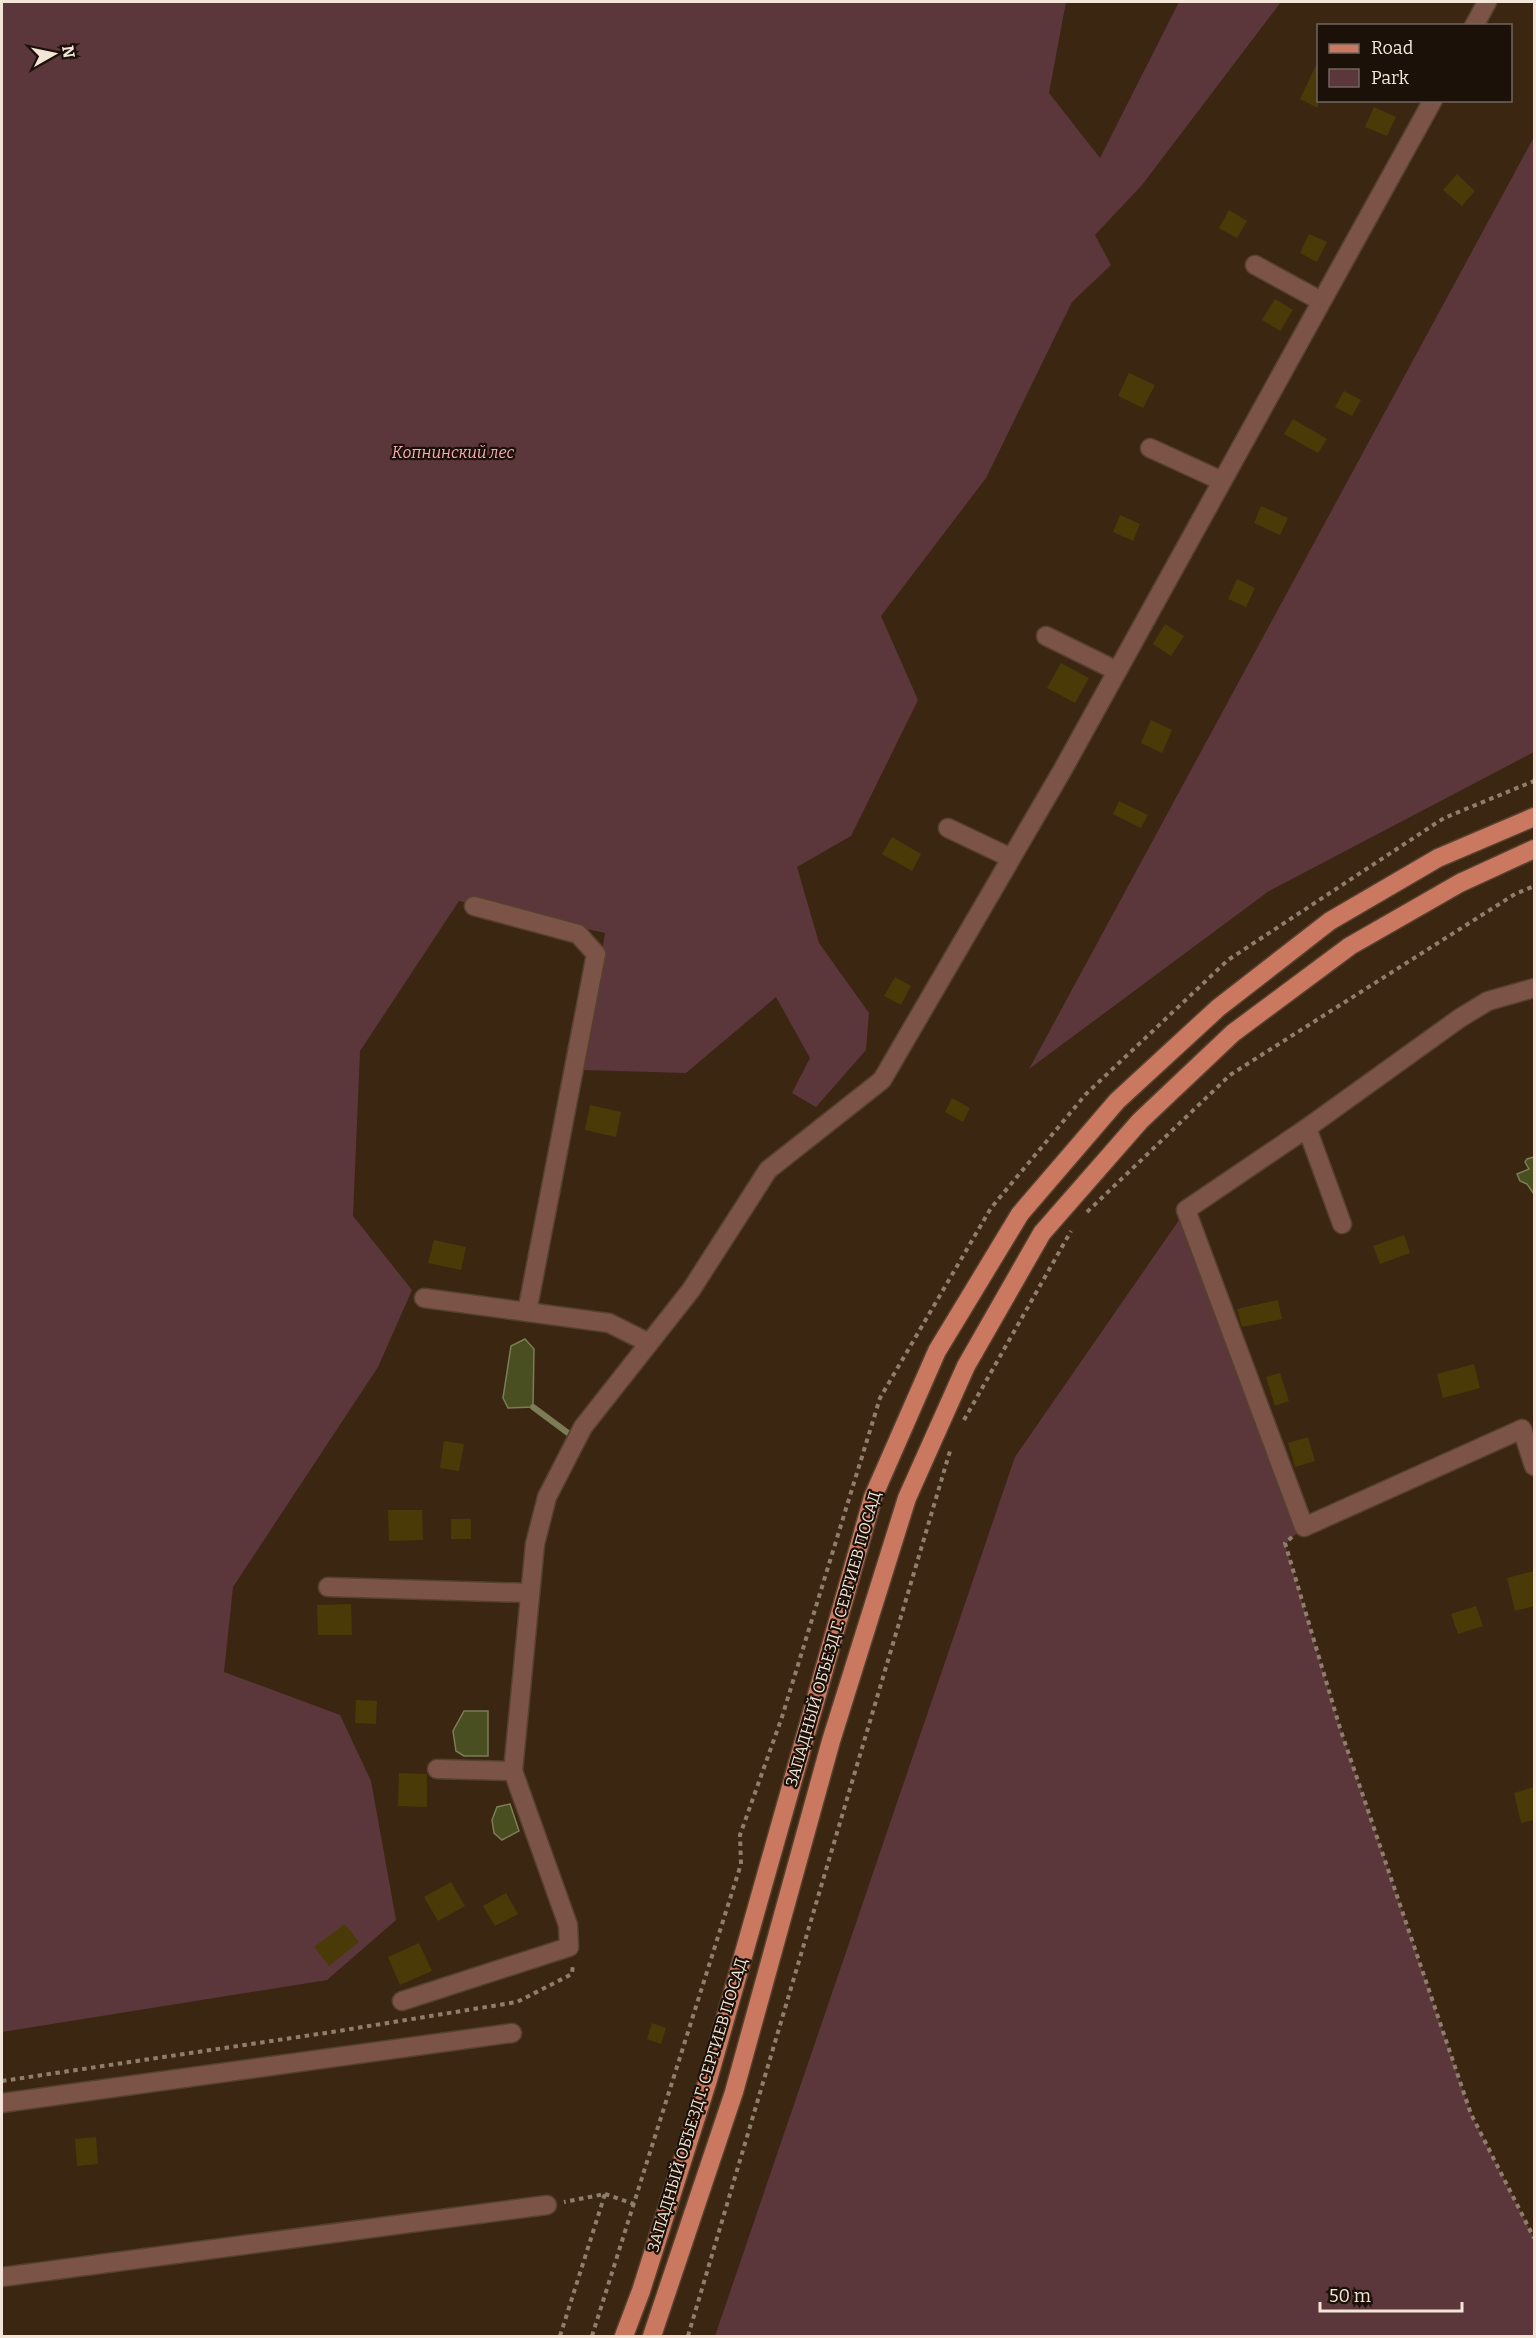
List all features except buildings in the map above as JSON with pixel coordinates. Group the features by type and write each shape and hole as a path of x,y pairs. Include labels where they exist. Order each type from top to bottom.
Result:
{"main road":[{"name":"ЗАПАДНЫЙ ОБЪЕЗД Г. СЕРГИЕВ ПОСАД","path":"624,2337 641,2291 708,2080 873,1497 937,1351 1020,1214 1117,1101 1218,1008 1330,921 1438,858 1534,817"},
{"name":"ЗАПАДНЫЙ ОБЪЕЗД Г. СЕРГИЕВ ПОСАД","path":"652,2337 734,2092 831,1741 907,1498 966,1366 1042,1233 1140,1120 1233,1033 1350,946 1460,883 1534,849"}],"street":[{"path":"1475,24 1487,2"},
{"path":"402,2001 569,1947 568,1925 513,1771 535,1544 547,1497 583,1427 691,1290 768,1170 882,1080 1117,671 1322,302 1428,102"},
{"path":"1255,266 1322,302"},
{"path":"1150,448 1222,481"},
{"path":"1046,636 1117,671"},
{"path":"948,828 1011,858"},
{"path":"474,906 578,934 596,954 527,1312"},
{"path":"1534,988 1488,1001 1460,1018 1307,1128 1186,1210 1304,1527 1522,1429 1534,1466"},
{"path":"1307,1128 1342,1224"},
{"path":"424,1299 609,1323 649,1343"},
{"path":"328,1587 530,1593"},
{"path":"436,1769 513,1771"},
{"path":"2,2103 512,2033"},
{"path":"2,2277 547,2205"}],"path":[{"path":"1082,1216 1230,1075 1515,894 1534,886"},
{"path":"959,1429 1074,1224"},
{"path":"688,2337 950,1450"},
{"path":"1304,1527 1285,1543 1340,1728 1471,2114 1534,2238"},
{"path":"2,2081 517,2002 572,1974 573,1957 569,1947"},
{"path":"592,2337 688,2027"},
{"path":"547,2205 605,2194 634,2204"},
{"path":"560,2337 605,2194"}],"green space":[{"name":"Копнинский лес","path":"2,2 1066,2 1049,93 1100,158 1179,2 1281,2 1142,185 1095,235 1111,265 1072,302 986,478 881,616 918,700 851,836 797,867 819,943 869,1013 866,1050 816,1107 792,1093 810,1058 776,997 686,1073 583,1070 605,933 459,901 360,1051 353,1216 412,1290 378,1367 233,1587 224,1672 340,1715 371,1781 396,1920 327,1980 2,2032"},
{"path":"1534,137 1534,752 1269,891 1029,1069"},
{"path":"1186,1210 1304,1527 1285,1544 1340,1728 1471,2114 1534,2238 1534,2336 715,2336 1015,1457"}],"shaded area":[{"path":"1534,1157 1534,1194 1527,1184 1520,1181 1517,1174 1529,1169 1525,1162"},
{"path":"525,1339 534,1349 533,1407 508,1408 503,1398 511,1346"},
{"path":"464,1711 488,1711 488,1756 464,1756 456,1751 453,1731"},
{"path":"510,1804 519,1831 502,1840 494,1833 492,1820 497,1807"}],"waterway":[{"path":"533,1407 568,1433"}]}
